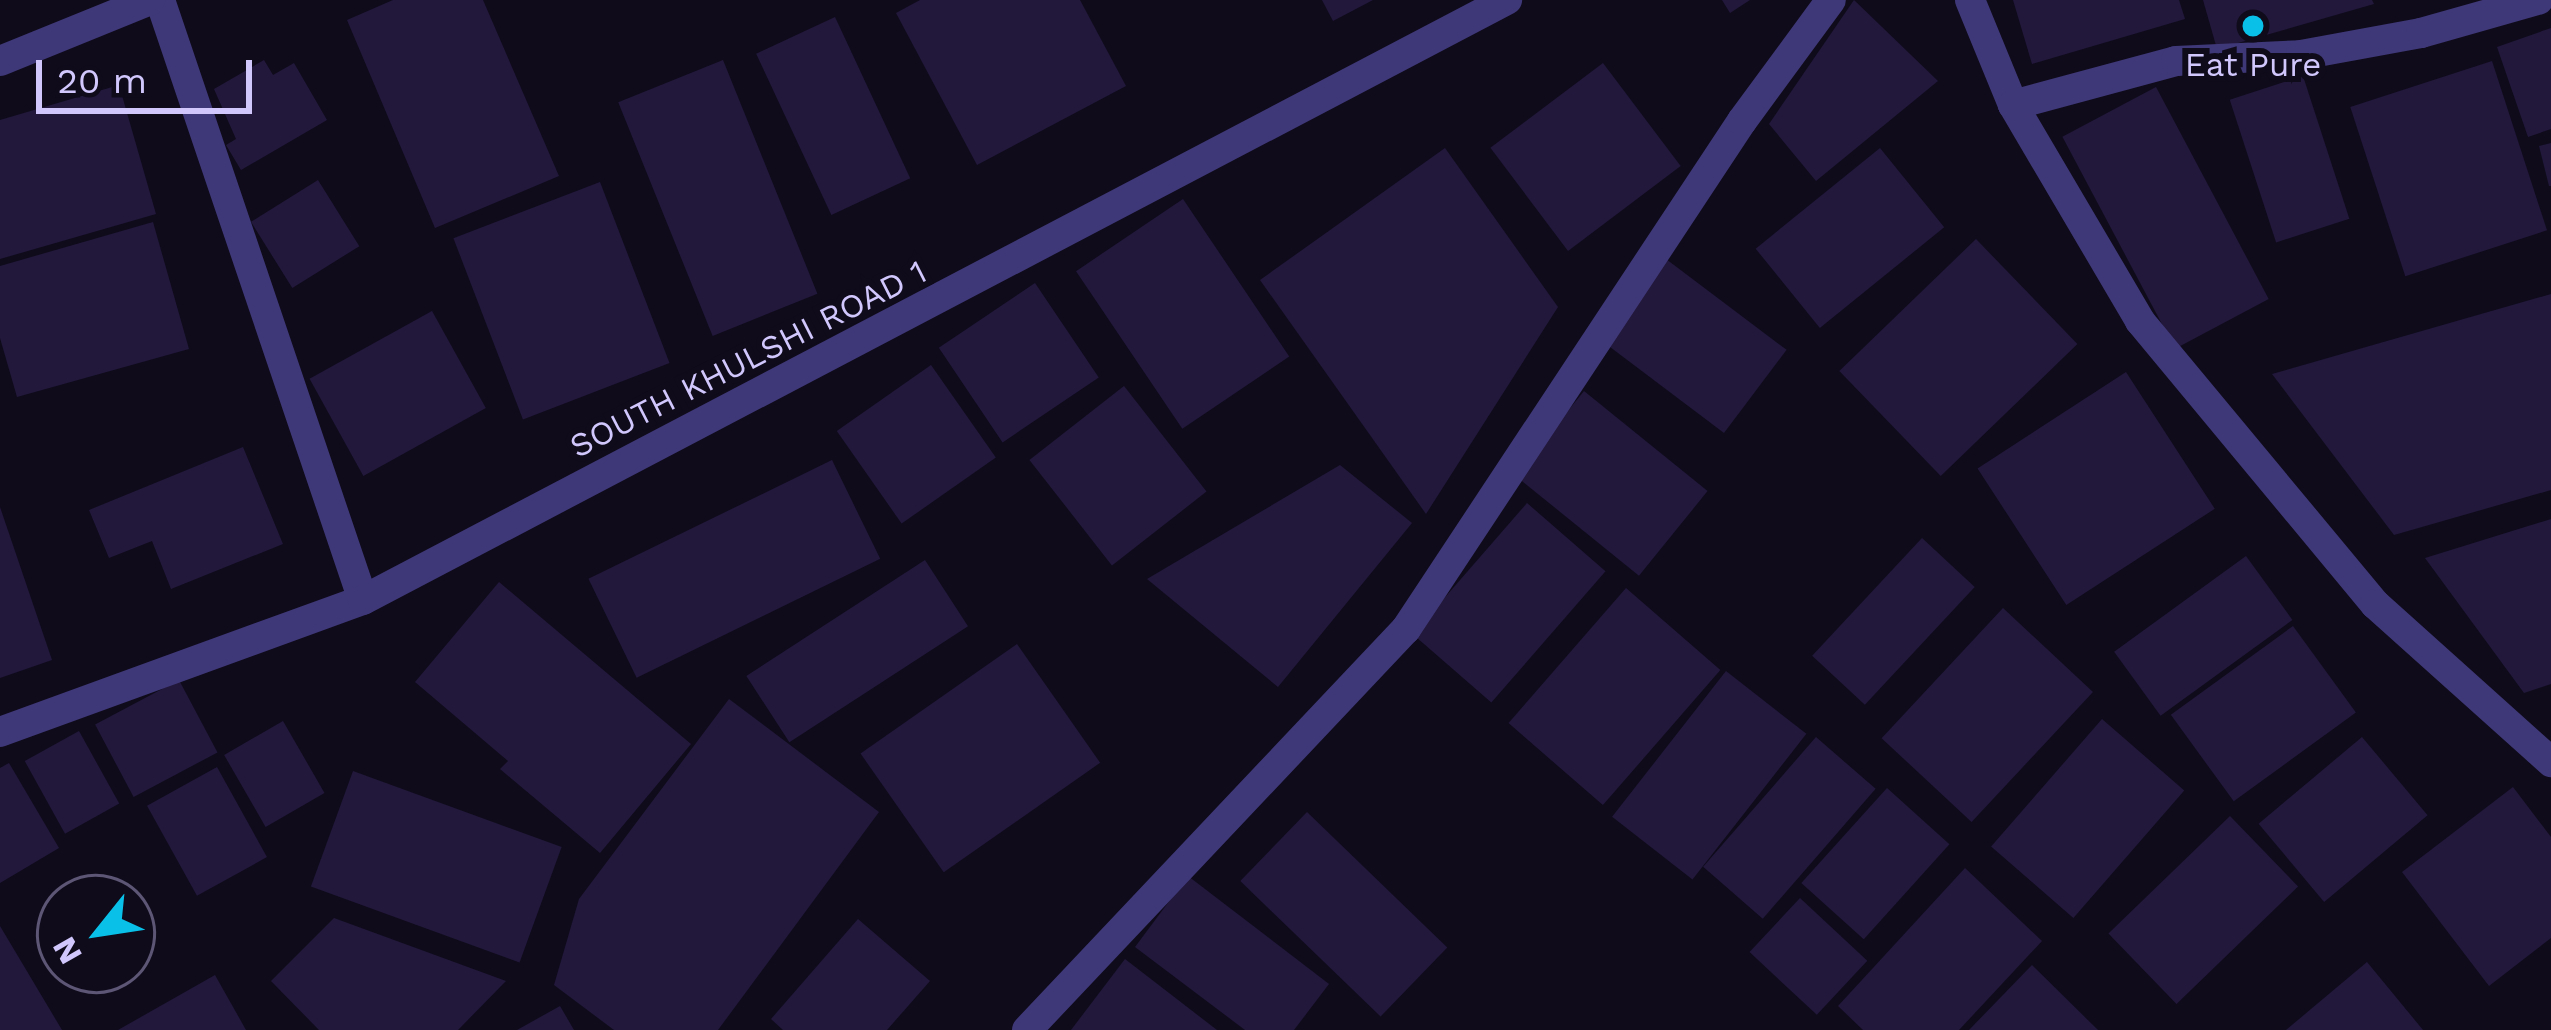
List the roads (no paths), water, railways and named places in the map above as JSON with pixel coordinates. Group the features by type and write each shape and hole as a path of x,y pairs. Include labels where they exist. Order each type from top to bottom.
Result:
{"street":[{"path":"0,61 150,0"},
{"path":"160,0 363,600"},
{"name":"SOUTH KHULSHI ROAD 1","path":"0,732 363,600 1507,0"},
{"path":"1027,1030 1406,629 1742,121 1831,0"},
{"path":"1970,0 2013,105 2140,321 2375,604 2551,762"},
{"path":"2013,105 2176,61 2301,55 2421,33 2538,0"}],"place":[{"name":"Eat Pure","path":"2253,26"}]}
